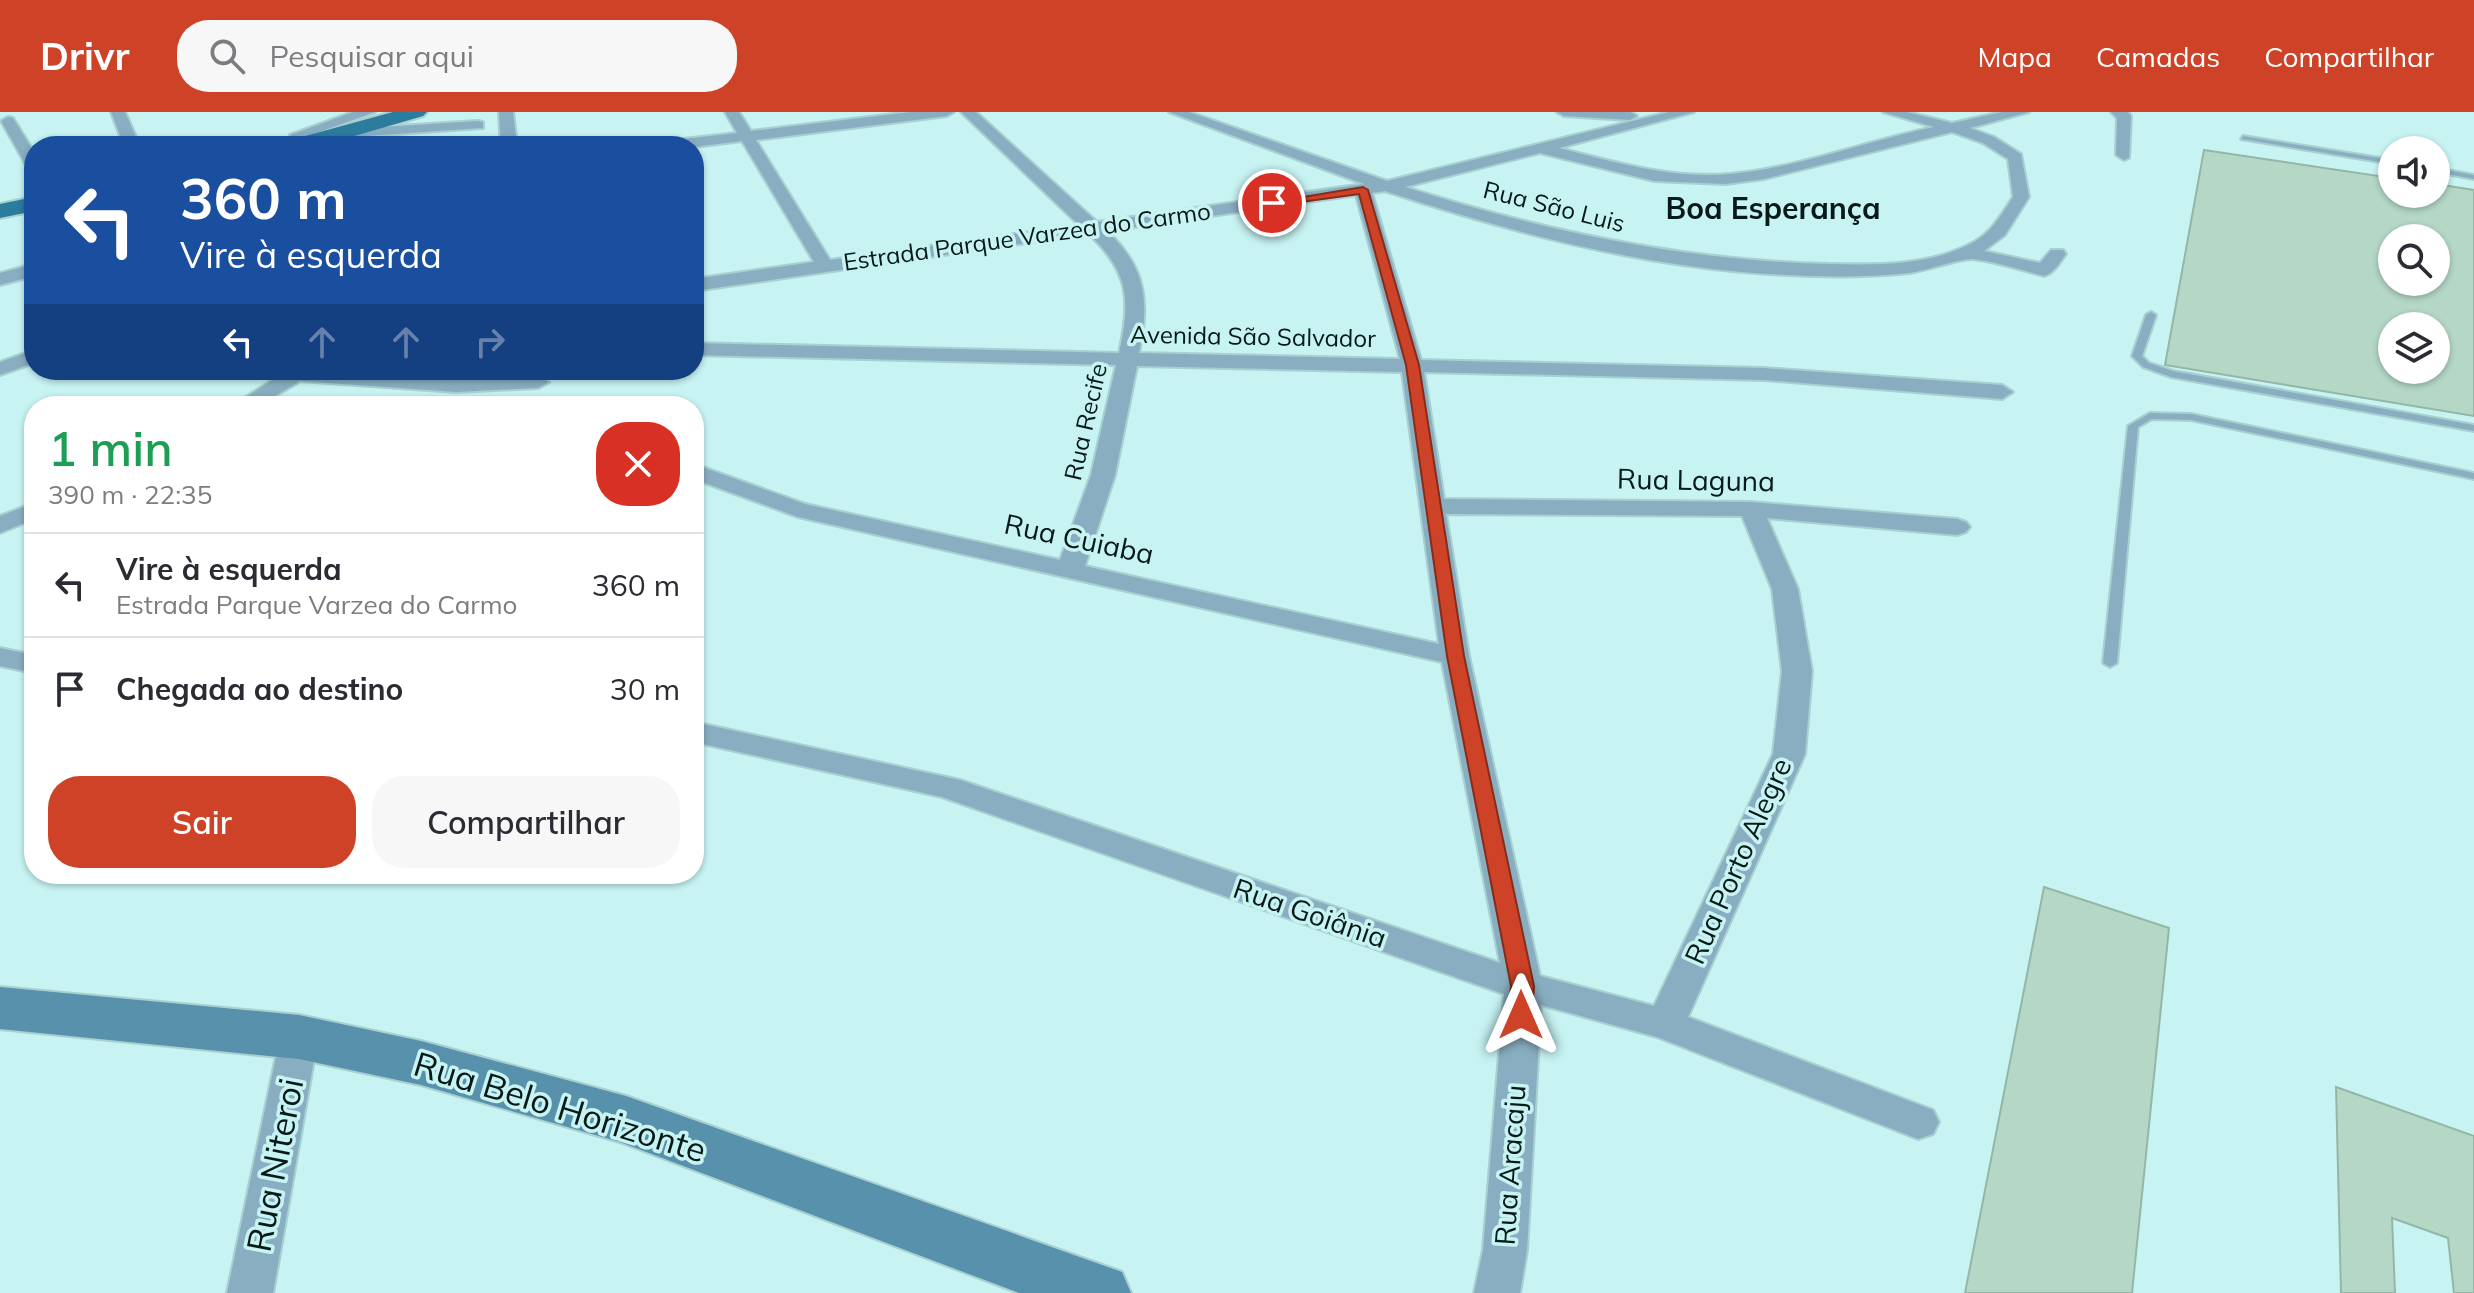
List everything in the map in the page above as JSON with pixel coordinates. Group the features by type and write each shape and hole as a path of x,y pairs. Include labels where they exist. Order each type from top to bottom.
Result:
{"main road":[{"path":"337,136 416,112"},
{"path":"0,211 24,206"},
{"name":"Rua Belo Horizonte","path":"0,1008 299,1037 421,1063 626,1120 1099,1293"}],"street":[{"path":"118,112 128,136"},
{"path":"298,136 368,112"},
{"path":"506,112 508,136"},
{"path":"732,112 825,266"},
{"path":"704,141 947,112"},
{"name":"Rua Recife","path":"968,112 1091,228 1125,264 1135,287 1133,335 1103,475 1070,570"},
{"name":"Rua São Luis","path":"1176,112 1450,206 1595,242 1722,266 1781,271 1906,269 1966,252 1991,239 2021,197 2016,157 1997,144 1944,120 1898,114"},
{"path":"1564,112 1661,118"},
{"name":"Estrada Parque Varzea do Carmo","path":"704,284 1392,185 1687,112"},
{"path":"1540,148 1654,176 1726,179 1764,174 1944,120 2022,112"},
{"path":"2118,112 2124,116 2124,155"},
{"path":"350,133 477,118"},
{"path":"8,121 24,148"},
{"name":"Rua Aracaju","path":"1363,190 1412,365 1455,656 1523,986 1505,1250 1497,1293"},
{"path":"1966,252 2039,278 2057,254"},
{"path":"0,279 24,273"},
{"name":"Avenida São Salvador","path":"704,349 1764,374 2002,392"},
{"path":"0,369 24,360"},
{"path":"260,396 287,380"},
{"path":"389,380 456,386 543,384"},
{"name":"Rua Cuiaba","path":"704,475 798,510 1455,656"},
{"name":"Rua Laguna","path":"1433,506 1751,509 1957,527"},
{"name":"Rua Porto Alegre","path":"1665,1024 1789,754 1797,671 1785,589 1751,509"},
{"path":"0,525 24,514"},
{"path":"0,657 24,662"},
{"name":"Rua Goiânia","path":"704,734 949,788 1523,986 1665,1024 1918,1122"},
{"name":"Rua Niteroi","path":"250,1293 299,1037"}],"lane":[{"path":"2243,138 2378,160"},
{"path":"2450,173 2474,177"},
{"path":"2151,315 2137,356 2146,365 2171,374 2474,428"},
{"path":"2110,663 2133,426 2150,416 2191,417 2474,476"}],"building":[{"path":"2204,150 2378,176 2378,208 2450,208 2450,186 2474,190 2474,416 2165,365"},
{"path":"2044,887 2169,928 2132,1293 1965,1293"},
{"path":"2336,1087 2474,1136 2474,1293 2454,1293 2448,1238 2392,1218 2395,1293 2341,1293"}],"district":[{"name":"Boa Esperança","path":"1773,209"}],"route":[{"path":"1272,203 1363,190 1412,365 1455,656 1523,986 1521,1015"}]}
